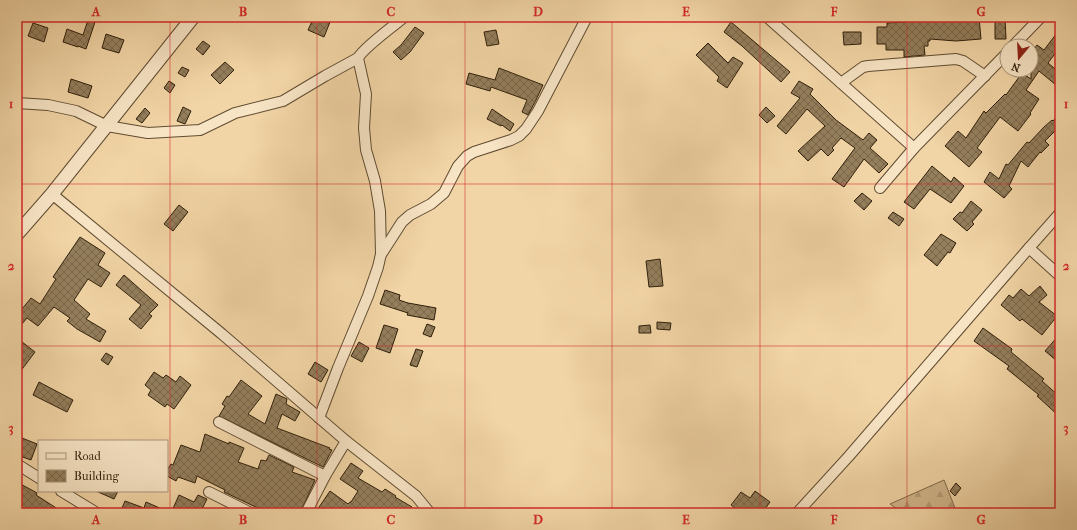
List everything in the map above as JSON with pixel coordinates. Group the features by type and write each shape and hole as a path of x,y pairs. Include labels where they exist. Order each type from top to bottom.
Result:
{"street":[{"path":"17,234 52,194 193,17"},
{"path":"17,103 48,105 76,110 107,126 148,133 200,130 235,114 283,101 358,58 360,54 404,17"},
{"path":"381,254 402,222 410,215 431,204 444,193 458,166 467,156 474,152 511,140 519,136 526,129 538,111 587,17"},
{"path":"767,17 914,148"},
{"path":"1021,38 1041,17"},
{"path":"319,418 373,283 381,254 380,211 375,181 366,150 364,128 366,94 358,58"},
{"path":"841,83 863,67 956,60 962,61 985,76"},
{"path":"880,188 914,148 999,61"},
{"path":"52,194 222,334 346,441 416,496 430,513"},
{"path":"797,513 849,456 1060,213"},
{"path":"1029,248 1060,276"},
{"path":"219,422 325,476"},
{"path":"306,513 325,476 346,441"},
{"path":"17,464 38,477"},
{"path":"63,492 98,513"},
{"path":"209,492 252,513"}],"green space":[{"path":"944,480 957,513 903,513 890,504"}],"building":[{"path":"314,17 332,17 324,37 308,30"},
{"path":"905,17 979,17 981,39 956,41 930,39 930,41 928,41 928,46 924,46 925,55 904,57 904,50 886,50 886,44 877,44 877,27 887,27 887,23 906,22"},
{"path":"995,17 1005,17 1006,38 995,39"},
{"path":"88,20 95,22 86,49 63,42 67,29 83,35"},
{"path":"731,22 790,72 781,82 742,46 724,32"},
{"path":"33,23 48,28 44,42 28,36"},
{"path":"415,27 424,33 410,52 401,60 393,52 401,45"},
{"path":"1060,29 1060,47 1048,63 1060,73 1060,80 1056,85 1039,71 1039,46 1044,50"},
{"path":"496,30 499,44 487,46 484,32"},
{"path":"843,32 861,32 861,44 844,45"},
{"path":"106,34 124,40 119,53 102,48"},
{"path":"203,41 210,46 203,55 196,49"},
{"path":"708,43 728,63 733,57 743,63 727,88 717,81 719,77 696,55"},
{"path":"225,62 234,70 220,84 211,75"},
{"path":"182,67 189,70 185,77 178,73"},
{"path":"499,68 543,85 528,115 522,112 527,100 491,87 490,91 466,84 469,73 495,80"},
{"path":"1018,78 1034,78 1026,90 1039,99 1030,113 1031,114 1018,131 1000,117 977,148 982,152 969,167 945,146 958,131 966,138 984,111 986,113 1005,94 1006,95"},
{"path":"71,79 92,86 88,98 68,92"},
{"path":"169,81 175,85 170,93 164,88"},
{"path":"799,81 813,89 810,94 836,120 863,140 869,133 877,140 870,148 888,164 879,173 864,159 844,187 832,179 855,148 841,138 832,148 834,150 828,156 821,149 808,161 798,151 825,126 807,109 786,134 777,126 800,98 791,93"},
{"path":"183,107 191,111 185,124 177,121"},
{"path":"766,107 775,116 767,123 759,115"},
{"path":"145,108 150,113 142,123 136,119"},
{"path":"492,109 514,124 510,131 502,125 501,126 487,119"},
{"path":"1060,113 1060,126 1045,141 1049,145 1041,153 1040,152 1028,167 1021,161 1009,186 1012,189 1004,198 984,182 990,172 999,179 1006,164 1008,165 1027,142 1029,143"},
{"path":"932,166 951,182 954,177 964,186 951,203 930,189 914,209 904,202"},
{"path":"862,193 872,201 864,210 854,201"},
{"path":"971,201 982,210 972,222 974,224 967,231 953,219 960,212 962,213"},
{"path":"179,205 188,212 173,231 164,224"},
{"path":"893,212 904,219 899,226 888,218"},
{"path":"941,234 956,243 950,253 948,252 937,266 924,255"},
{"path":"80,237 105,253 98,265 110,273 101,287 88,279 74,300 90,314 86,319 106,331 100,342 77,329 67,321 70,318 54,307 38,326 27,318 17,330 17,315 31,298 40,304 56,279 53,277"},
{"path":"660,259 663,286 649,287 646,261"},
{"path":"124,275 158,305 149,314 152,316 141,329 129,319 141,305 116,285"},
{"path":"1040,286 1047,295 1039,302 1057,316 1042,335 1022,319 1020,321 1001,305 1009,295 1013,298 1021,289 1029,296"},
{"path":"385,290 400,295 399,300 436,308 434,320 407,315 408,313 380,304"},
{"path":"657,322 671,323 670,330 657,329"},
{"path":"427,324 435,327 431,337 423,334"},
{"path":"384,325 398,329 390,353 376,348"},
{"path":"650,325 651,333 639,333 639,326"},
{"path":"983,328 1012,349 1011,352 1044,379 1042,381 1060,397 1060,417 1037,396 1039,395 1007,369 1009,366 974,341"},
{"path":"1060,334 1060,357 1057,361 1045,351"},
{"path":"17,338 35,352 17,376"},
{"path":"359,342 369,348 362,362 351,356"},
{"path":"416,349 423,351 417,367 410,365"},
{"path":"106,353 113,357 108,365 101,360"},
{"path":"315,362 328,370 321,382 308,374"},
{"path":"154,372 163,378 166,375 176,382 180,376 191,385 174,409 167,404 165,407 148,395 151,390 145,385"},
{"path":"241,380 262,396 248,414 265,424 276,394 287,399 286,404 300,412 295,421 282,414 277,428 330,448 329,449 332,450 323,467 219,416 225,406 222,404"},
{"path":"39,382 73,400 67,412 33,395"},
{"path":"205,434 229,444 229,442 244,448 238,462 258,469 261,460 266,461 269,455 294,467 292,472 315,480 300,513 261,513 262,510 224,492 225,490 197,476 195,483 178,477 176,481 168,477 168,468 171,464 173,465 181,445 200,452"},
{"path":"17,436 37,444 31,460 17,455"},
{"path":"351,463 363,471 358,478 382,492 385,489 412,507 408,513 315,513 330,491 348,504 351,502 358,491 340,479"},
{"path":"17,482 37,493 36,495 64,513 26,513 17,508"},
{"path":"956,483 961,488 955,496 950,491"},
{"path":"755,491 770,502 762,513 742,513 731,505 741,492 750,498"},
{"path":"98,492 118,492 114,499"},
{"path":"179,495 194,502 198,495 207,499 200,513 171,513"},
{"path":"125,501 144,508 146,502 171,513 120,513"}]}
